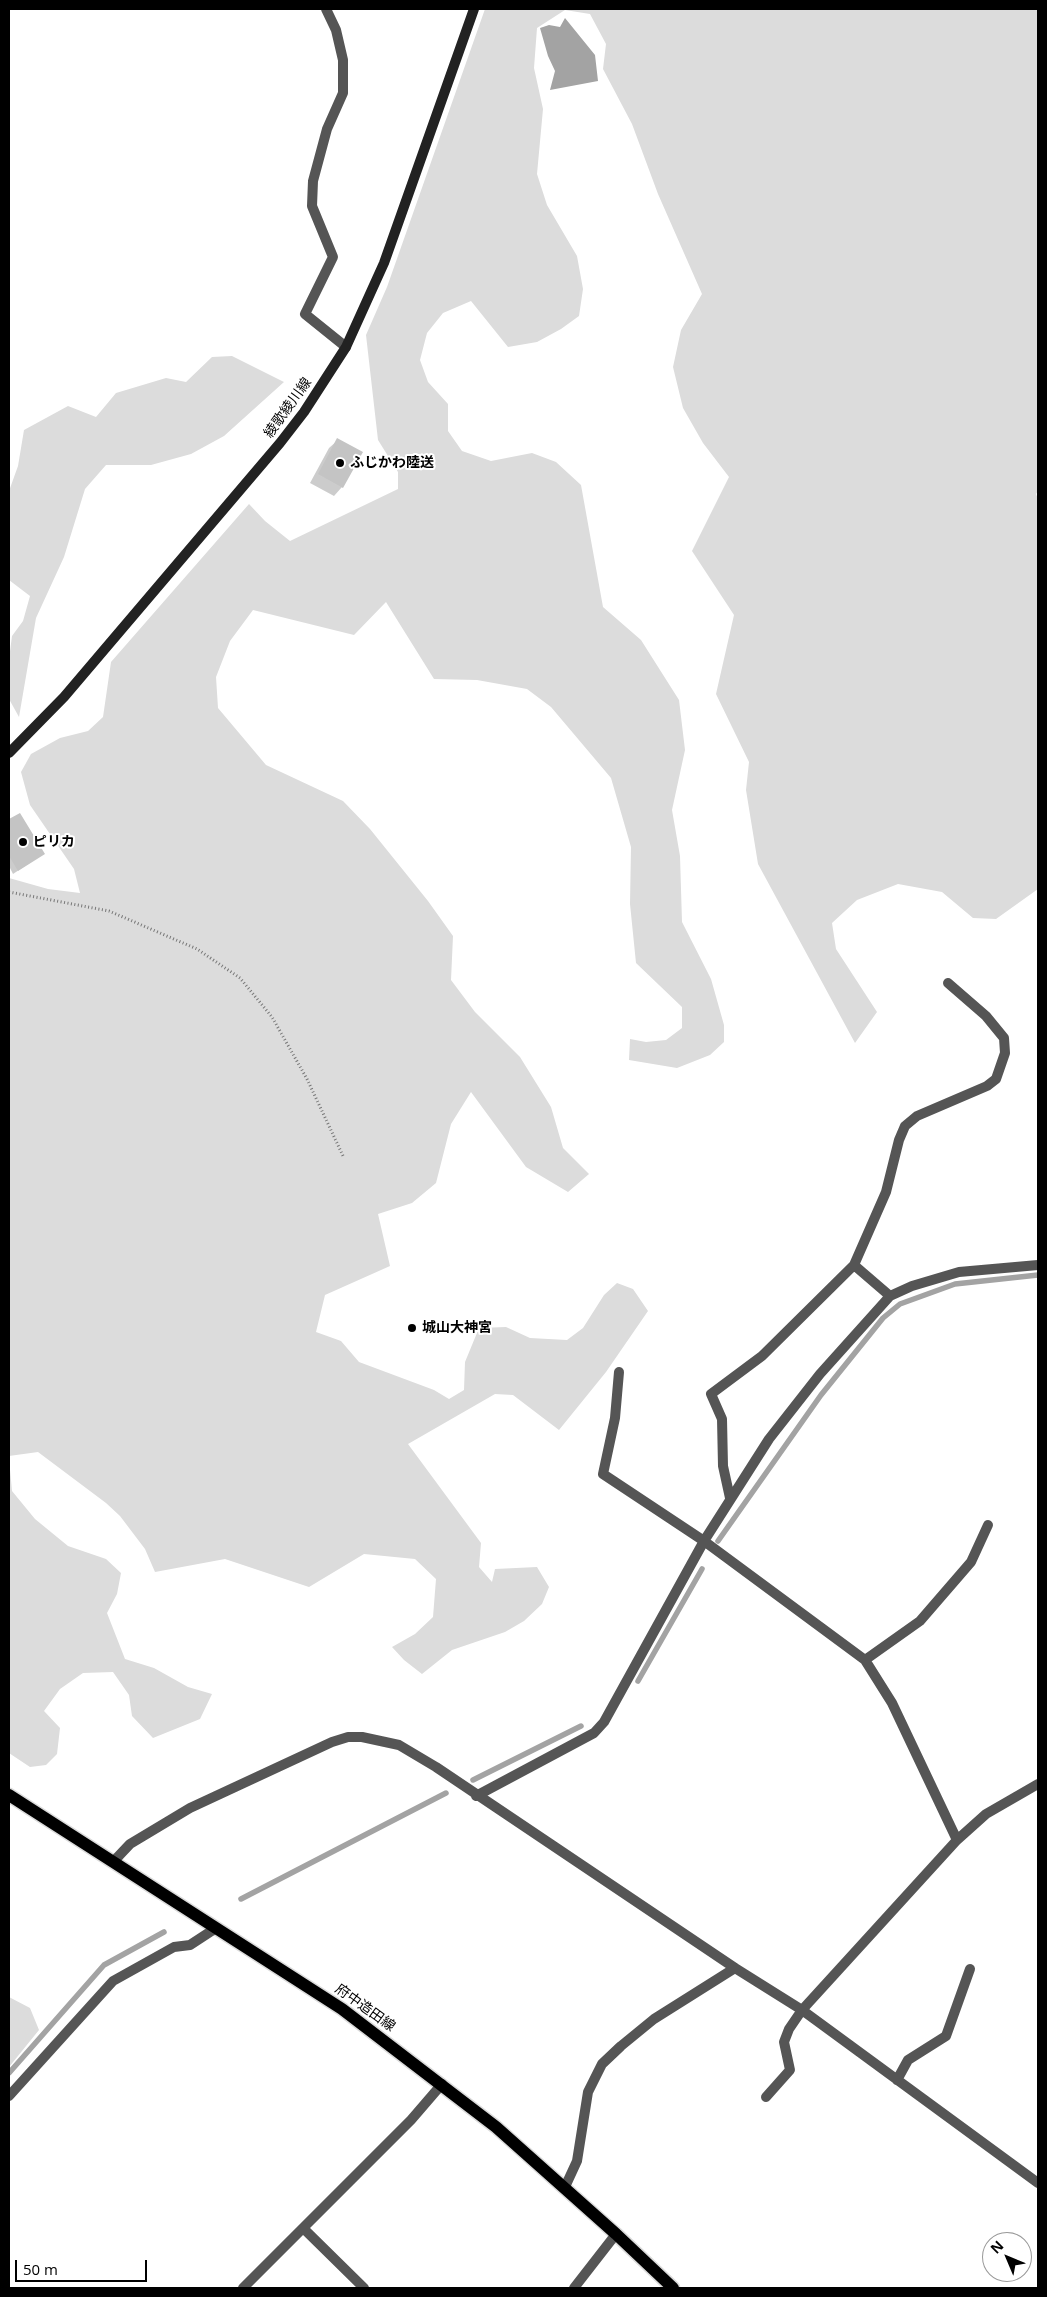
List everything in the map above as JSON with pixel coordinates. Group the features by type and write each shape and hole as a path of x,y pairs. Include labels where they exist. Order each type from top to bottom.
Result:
{"main road":[{"name":"綾歌綾川線","path":"9,753 64,697 280,443 304,412 346,347 384,263 474,9"},
{"name":"府中造田線","path":"9,1795 342,2009 442,2084 565,2187 672,2288"}],"street":[{"path":"326,9 336,30 342,60 343,93 324,138 313,181 312,206 333,257 305,314 346,347"},
{"path":"730,1498 722,1466 722,1419 710,1394 762,1356 854,1265 886,1192 899,1140 905,1126 916,1116 987,1086 996,1079 1005,1053 1004,1038 986,1016 948,983"},
{"path":"854,1265 890,1296"},
{"path":"476,1796 594,1732 599,1727 704,1541 769,1439 820,1374 890,1296 912,1286 959,1272 1038,1265"},
{"path":"619,1372 615,1418 603,1474 704,1541 865,1660 892,1703 957,1840"},
{"path":"865,1660 920,1621 971,1562 988,1525"},
{"path":"113,1862 130,1844 190,1808 314,1749 348,1737 376,1739 399,1745 436,1767 476,1796 735,1968 802,2010 1037,2180"},
{"path":"766,2097 790,2070 784,2042 789,2029 802,2010 957,1840 986,1814 1038,1784"},
{"path":"9,2096 113,1981 174,1947 190,1945 216,1928"},
{"path":"565,2187 577,2161 588,2092 602,2064 654,2019 735,1968"},
{"path":"897,2080 908,2060 946,2036 970,1969"},
{"path":"243,2288 411,2120 442,2084"},
{"path":"303,2228 364,2288"},
{"path":"574,2288 616,2234"}],"path":[{"path":"9,892 109,912 196,948 240,978 272,1017 308,1078 344,1158"}],"shaded area":[{"path":"485,9 1038,9 1038,491 1036,494 1038,499 1038,889 996,919 973,918 942,892 898,884 857,900 832,923 836,949 877,1012 855,1043 758,864 746,790 749,762 716,694 734,615 692,551 729,477 703,443 683,408 673,367 681,330 702,294 658,194 632,124 603,69 606,44 590,14 565,10 537,28 534,68 543,109 537,174 547,205 577,256 583,289 579,316 561,329 537,342 508,347 471,301 443,313 427,333 420,360 428,382 448,404 448,431 462,451 491,461 532,453 556,462 581,485 603,607 641,640 679,700 685,750 672,810 680,856 682,922 711,979 724,1025 724,1042 710,1055 677,1068 629,1060 630,1039 646,1042 666,1040 682,1028 682,1007 636,963 630,904 631,847 611,778 551,707 527,689 477,680 434,679 386,602 354,635 253,610 230,641 216,677 218,708 266,765 343,801 370,829 428,901 453,936 451,980 475,1012 520,1057 551,1107 563,1148 589,1174 568,1192 526,1167 471,1092 451,1124 436,1183 412,1203 378,1214 390,1266 325,1295 316,1332 341,1341 359,1362 434,1390 449,1399 464,1390 465,1362 479,1328 506,1327 530,1338 567,1340 583,1328 604,1295 617,1283 633,1289 648,1311 606,1372 559,1430 513,1395 495,1394 408,1444 481,1543 479,1567 492,1582 495,1569 537,1567 549,1587 542,1604 524,1621 505,1632 452,1650 422,1674 404,1660 392,1647 415,1634 433,1617 436,1579 415,1559 364,1554 309,1587 225,1559 155,1572 145,1549 120,1516 106,1503 38,1452 9,1456 9,878 48,889 80,893 74,869 30,805 21,772 31,754 60,738 88,731 103,717 111,662 249,504 265,521 290,541 398,489 398,472 378,440 366,335 387,287"},
{"path":"565,18 595,55 598,81 550,90 555,71 548,56 540,28 549,25 560,27"},
{"path":"232,356 284,382 224,436 191,454 151,465 106,465 85,489 64,557 36,618 19,717 9,699 9,659 12,636 23,621 30,596 9,580 9,491 18,466 24,430 68,406 96,417 116,393 166,378 186,382 212,357"},
{"path":"9,1459 12,1491 35,1519 68,1546 106,1559 121,1573 117,1594 107,1613 125,1659 154,1668 188,1687 212,1694 200,1719 153,1738 132,1716 129,1695 113,1672 83,1673 60,1689 44,1711 60,1728 57,1754 46,1765 30,1767 9,1753"},
{"path":"9,1997 30,2008 39,2030 9,2067"}],"building":[{"name":"ふじかわ陸送","path":"337,438 363,452 343,488 318,474"},
{"name":"ピリカ","path":"20,813 45,854 18,871 9,856 9,819"}],"waterway":[{"path":"718,1541 821,1395 883,1318 900,1304 955,1284 1038,1275"},
{"path":"638,1681 702,1569"},
{"path":"473,1780 581,1726"},
{"path":"241,1899 446,1793"},
{"path":"9,2073 104,1965 164,1932"}],"place":[{"name":"ふじかわ陸送","path":"340,463"},
{"name":"ピリカ","path":"23,842"},
{"name":"城山大神宮","path":"412,1328"}]}
